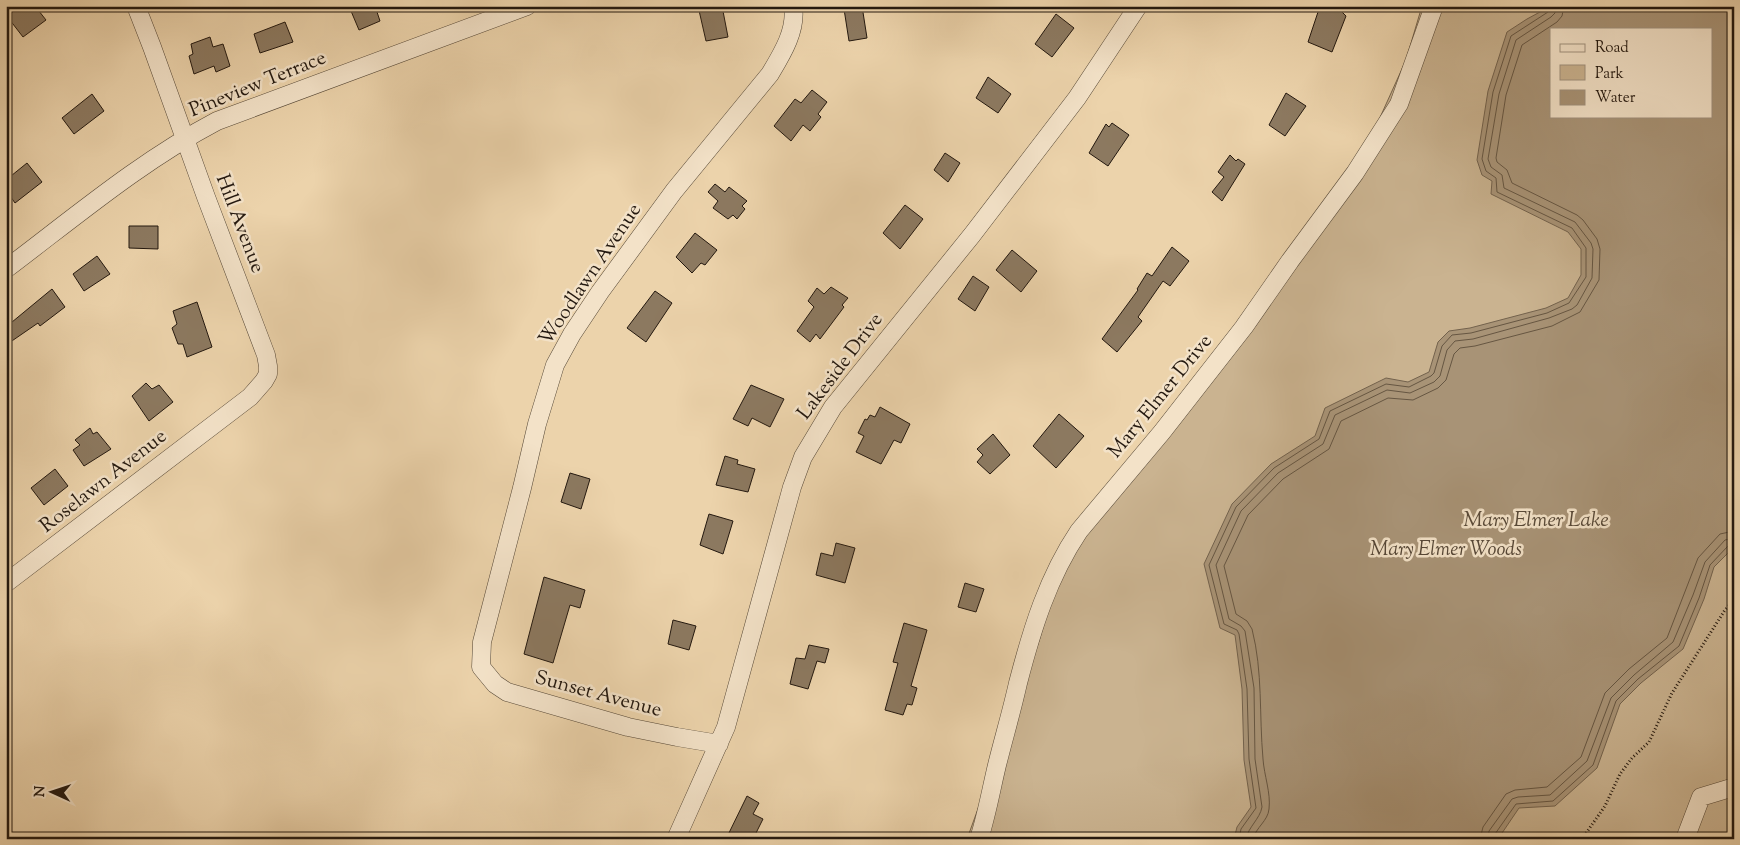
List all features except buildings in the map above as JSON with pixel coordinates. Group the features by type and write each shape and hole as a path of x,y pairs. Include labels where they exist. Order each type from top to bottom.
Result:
{"street":[{"name":"Hill Avenue","path":"136,6 261,340 268,366 268,374 264,381 250,397 203,433"},
{"name":"Pineview Terrace","path":"6,268 127,177 185,138 216,121 527,6"},
{"name":"Woodlawn Avenue","path":"480,662 482,642 537,424 555,365 572,334 600,292 674,191 770,74 789,38 793,23 793,6"},
{"name":"Lakeside Drive","path":"676,839 726,727 792,487 803,457 815,435 833,407 866,364 888,340 972,235 1077,98 1138,6"},
{"name":"Mary Elmer Drive","path":"979,839 987,814 1025,655 1039,610 1068,547 1079,531 1162,432 1244,327 1290,261 1356,173 1399,104 1434,6"},
{"name":"Roselawn Avenue","path":"6,584 203,433"},
{"name":"Sunset Avenue","path":"480,662 488,677 507,692 628,727 677,738 719,744"},
{"path":"1685,839 1700,797 1734,788"}],"path":[{"path":"1582,839 1605,806 1620,774 1649,742 1672,694 1725,610 1734,600"}],"green space":[{"name":"Mary Elmer Woods","path":"1422,6 1734,6 1734,839 967,839 1039,641 1047,614 1075,545 1349,186 1406,60"}],"water":[{"name":"Mary Elmer Lake","path":"1551,6 1734,6 1734,547 1714,567 1704,599 1683,649 1641,683 1620,704 1597,768 1555,806 1519,808 1498,839 1234,839 1237,827 1251,807 1244,760 1242,689 1235,635 1220,628 1204,564 1232,504 1271,464 1315,436 1325,408 1386,378 1408,382 1429,372 1438,342 1449,331 1470,328 1546,308 1568,298 1581,275 1581,249 1568,232 1491,194 1492,181 1482,175 1477,160 1488,91 1507,32"}]}
